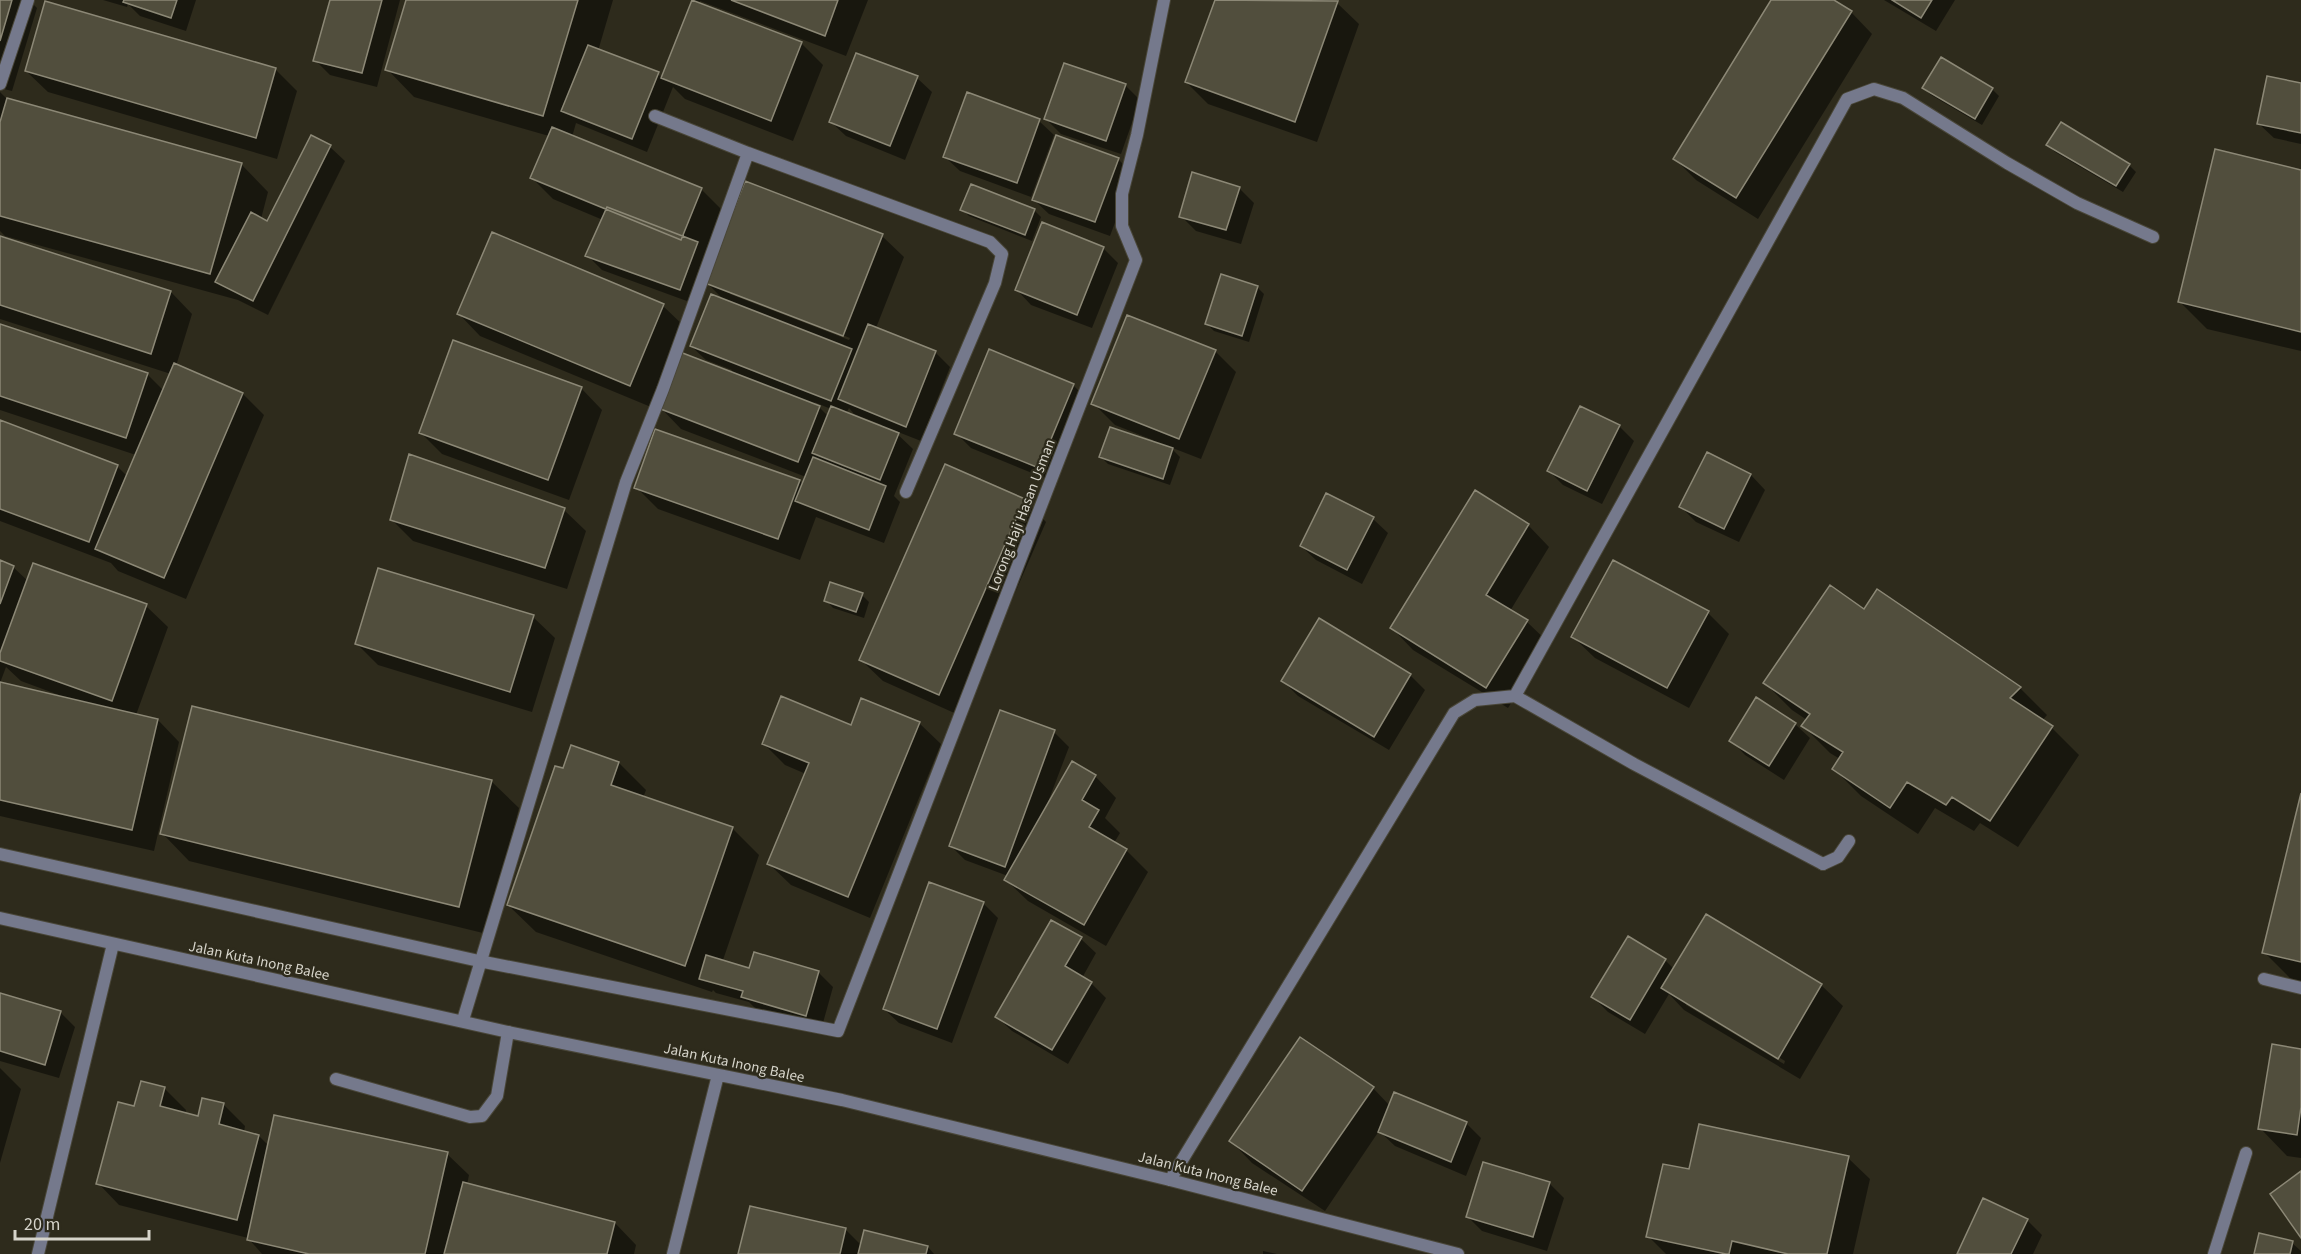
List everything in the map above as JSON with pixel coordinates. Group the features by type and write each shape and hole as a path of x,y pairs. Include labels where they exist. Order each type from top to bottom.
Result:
{"street":[{"path":"0,84 28,0"},
{"name":"Lorong Haji Hasan Usman","path":"479,961 838,1031 1136,260 1122,226 1122,194 1137,135 1164,0"},
{"path":"1515,696 1847,99 1874,89 1903,98 2007,163 2077,203 2153,237"},
{"path":"655,117 990,242 1002,254 995,283 906,492"},
{"path":"463,1020 626,482 663,389 748,153"},
{"path":"1170,1180 1454,712 1475,700 1515,696 1634,764 1823,864 1838,857 1849,841"},
{"path":"0,854 479,961"},
{"name":"Jalan Kuta Inong Balee","path":"0,918 463,1020 508,1032 842,1100 1170,1180 1458,1254"},
{"path":"38,1254 113,944"},
{"path":"2264,979 2301,988"},
{"path":"336,1079 470,1118 482,1116 496,1096 508,1032"},
{"path":"673,1254 718,1075"},
{"path":"2214,1254 2246,1153"}],"building":[{"path":"0,0 12,0 0,41"},
{"path":"124,0 177,0 171,18 123,2"},
{"path":"330,0 382,0 362,73 313,61"},
{"path":"406,0 578,0 543,116 385,70"},
{"path":"692,0 802,42 771,121 661,78"},
{"path":"731,0 838,0 825,36"},
{"path":"1215,0 1338,1 1295,122 1185,82"},
{"path":"1771,0 1834,0 1852,11 1736,198 1673,159"},
{"path":"1892,0 1932,0 1921,18"},
{"path":"45,1 276,68 256,138 25,71"},
{"path":"588,45 659,72 632,139 561,111"},
{"path":"856,53 918,76 890,146 829,122"},
{"path":"1941,57 1993,88 1975,119 1922,88"},
{"path":"1064,63 1126,84 1106,141 1044,119"},
{"path":"2267,76 2301,83 2301,133 2257,124"},
{"path":"967,92 1040,119 1017,183 943,157"},
{"path":"7,98 242,163 210,274 0,216 0,122"},
{"path":"2061,122 2130,164 2116,186 2046,145"},
{"path":"552,127 702,188 681,240 530,178"},
{"path":"311,135 331,145 253,301 215,282 251,212 267,221"},
{"path":"1056,135 1119,158 1095,222 1032,200"},
{"path":"2215,149 2301,170 2301,332 2178,302"},
{"path":"1192,172 1240,187 1226,230 1179,217"},
{"path":"745,181 883,234 843,336 705,283"},
{"path":"971,184 1035,209 1025,235 960,210"},
{"path":"607,207 698,242 680,290 585,256"},
{"path":"1042,222 1104,247 1077,315 1015,290"},
{"path":"492,232 664,304 630,386 457,314"},
{"path":"0,236 171,291 151,354 0,305"},
{"path":"1221,274 1258,286 1242,336 1205,324"},
{"path":"711,294 852,349 831,401 690,346"},
{"path":"1127,315 1216,350 1179,439 1091,404"},
{"path":"0,324 148,373 126,438 0,396"},
{"path":"868,324 936,351 906,427 838,399"},
{"path":"453,340 582,387 548,480 419,433"},
{"path":"989,349 1074,384 1039,468 954,434"},
{"path":"680,352 820,406 798,462 658,408"},
{"path":"174,363 243,393 164,578 95,549"},
{"path":"831,406 899,433 880,480 812,453"},
{"path":"1580,406 1620,425 1587,491 1547,471"},
{"path":"0,420 118,465 89,542 0,509"},
{"path":"1110,427 1173,448 1163,479 1099,457"},
{"path":"655,429 800,480 778,539 634,488"},
{"path":"1707,452 1751,474 1724,529 1679,507"},
{"path":"409,454 565,508 545,568 390,520"},
{"path":"813,457 886,486 869,530 795,501"},
{"path":"945,464 1025,499 939,695 859,660"},
{"path":"1475,490 1529,524 1486,595 1528,620 1486,688 1390,628"},
{"path":"1326,493 1374,517 1347,570 1300,546"},
{"path":"0,560 14,566 0,604"},
{"path":"1613,560 1709,611 1667,688 1571,637"},
{"path":"33,563 147,604 112,701 0,661 0,653"},
{"path":"378,568 534,615 510,692 355,644"},
{"path":"830,582 863,593 856,612 824,601"},
{"path":"1830,585 1864,609 1877,589 2021,687 2010,698 2053,726 1990,821 1952,797 1946,805 1907,782 1890,808 1832,769 1843,752 1801,726 1810,714 1763,683"},
{"path":"1319,618 1411,674 1374,737 1281,681"},
{"path":"0,682 158,719 132,830 0,800"},
{"path":"781,696 851,725 861,698 920,722 848,897 767,864 809,763 762,744"},
{"path":"1756,697 1796,723 1769,766 1729,741"},
{"path":"192,706 492,780 459,907 160,834"},
{"path":"1000,710 1055,730 1005,867 949,846"},
{"path":"571,745 619,762 611,785 733,827 685,966 507,905 555,766 563,768"},
{"path":"1072,761 1096,775 1082,800 1099,810 1089,827 1127,849 1084,925 1004,880"},
{"path":"2301,793 2301,962 2262,953"},
{"path":"929,882 984,902 937,1029 883,1009"},
{"path":"1706,914 1822,984 1778,1059 1661,988"},
{"path":"1051,920 1082,937 1065,966 1092,982 1052,1050 995,1017"},
{"path":"1628,936 1666,959 1630,1020 1591,997"},
{"path":"754,952 819,971 806,1016 741,997 743,991 699,979 706,955 749,968"},
{"path":"0,993 61,1011 45,1065 0,1051"},
{"path":"1300,1037 1374,1087 1302,1191 1229,1141"},
{"path":"2272,1044 2301,1049 2301,1107 2297,1135 2258,1129"},
{"path":"141,1081 165,1087 160,1106 198,1116 202,1098 224,1103 219,1124 259,1135 237,1220 96,1184 118,1102 134,1106"},
{"path":"1394,1092 1467,1122 1451,1162 1378,1132"},
{"path":"274,1115 448,1152 425,1254 309,1254 247,1240"},
{"path":"1699,1124 1849,1156 1827,1254 1788,1254 1732,1241 1729,1254 1726,1254 1646,1237 1663,1164 1689,1169"},
{"path":"1483,1162 1550,1182 1533,1237 1466,1217"},
{"path":"2301,1171 2301,1238 2270,1194"},
{"path":"463,1182 615,1222 607,1254 444,1254"},
{"path":"1983,1198 2028,1219 2011,1254 1957,1254"},
{"path":"750,1206 846,1228 840,1254 738,1254"},
{"path":"864,1230 928,1246 926,1254 858,1254"},
{"path":"2259,1233 2293,1241 2290,1254 2254,1254"}]}
